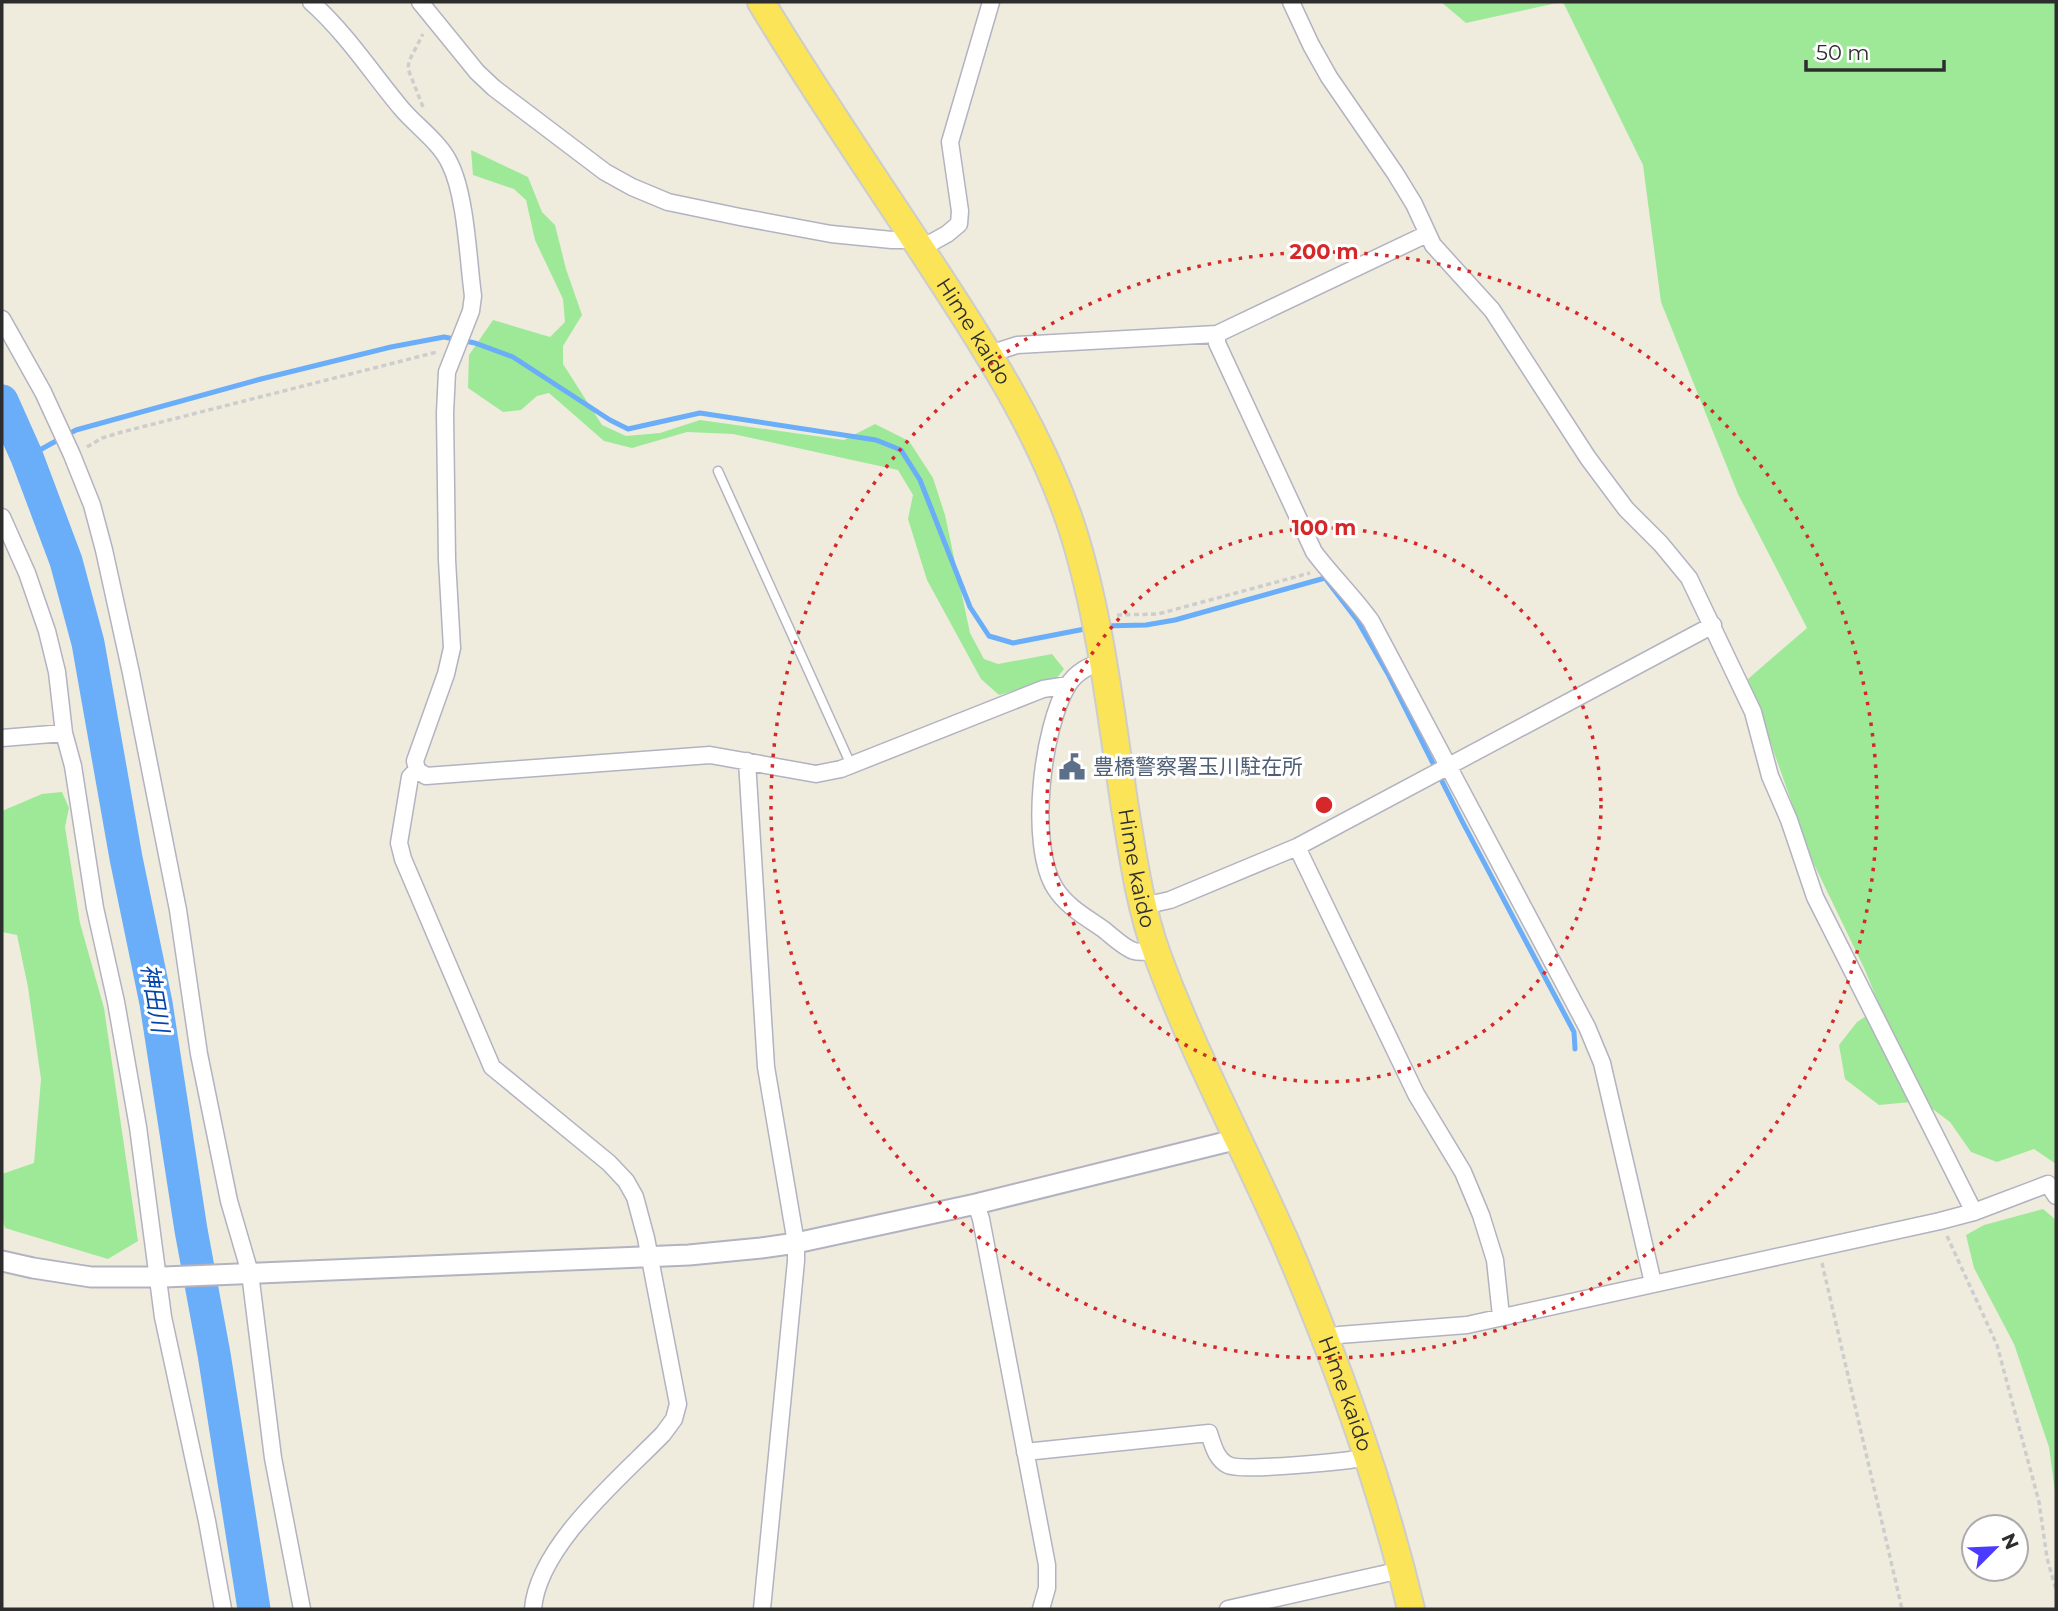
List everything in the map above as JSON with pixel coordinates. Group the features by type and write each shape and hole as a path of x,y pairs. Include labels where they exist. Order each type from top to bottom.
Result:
{"highway":[{"name":"Hime kaido","path":"761,2 811,85 989,354 1021,410 1049,468 1073,532 1096,625 1135,869 1156,951 1181,1014 1326,1339 1369,1457 1411,1609"}],"street":[{"path":"311,2 334,23 415,124 438,146 450,163 459,188 473,296 471,311 447,372 444,413 452,648 446,674 415,761 417,770 426,776 710,755 816,774 851,765 1043,689 1068,685"},
{"path":"420,2 477,72 494,88 605,172 632,187 668,202 753,220 831,234 916,240 929,244 959,224 960,211 950,142 990,2"},
{"path":"1291,2 1317,56 1395,173 1414,204 1433,245 1492,310 1588,458 1618,499 1689,578 1753,712 1770,776 1789,820 1815,897 1974,1212"},
{"path":"989,354 1017,345 1217,334 1427,234"},
{"path":"2,319 43,392 92,505 131,673 178,910 202,1067 245,1273 273,1458 302,1609"},
{"path":"1217,334 1217,343 1308,540 1324,565 1353,595 1371,621 1440,770 1587,1027 1602,1063 1653,1283"},
{"path":"2,517 27,573 47,631 57,672 64,733 73,766 95,908 116,1002 138,1127 160,1277 223,1609"},
{"path":"1143,906 1170,900 1297,847 1713,625"},
{"path":"1102,661 1085,668 1068,685 1051,730 1042,774 1040,823 1047,871 1055,888 1068,905 1134,951 1156,951"},
{"path":"2,738 64,733"},
{"path":"747,761 766,1067 796,1243 762,1609"},
{"path":"417,770 410,777 399,843 403,859 492,1067 608,1163 626,1181 635,1197 678,1404 674,1419 663,1434 566,1536 542,1573 533,1609"},
{"path":"1297,847 1416,1094 1463,1172 1481,1215 1495,1260 1501,1316"},
{"path":"2,1261 91,1277 160,1277 689,1255 796,1243 976,1204 1238,1139"},
{"path":"1326,1339 1339,1335 1467,1325 1940,1221 1974,1212 2048,1184 2056,1196"},
{"path":"976,1204 1047,1565 1047,1588 1041,1609"},
{"path":"1025,1452 1209,1433 1217,1455 1229,1466 1250,1467 1369,1457"},
{"path":"1228,1609 1402,1570"}],"lane":[{"path":"718,471 851,765"}],"path":[{"path":"415,124 423,109 408,69 409,61 433,18"},
{"path":"66,441 102,438 418,355 454,351"},
{"path":"1096,625 1158,614 1310,573 1324,565"},
{"path":"1940,1221 1997,1345 2039,1502 2047,1558 2056,1590"},
{"path":"1818,1247 1902,1609"}],"green space":[{"path":"1441,2 1561,2 1466,23"},
{"path":"1563,2 2056,2 2056,1164 2034,1149 1997,1162 1971,1152 1950,1122 1922,1101 1879,1105 1845,1079 1839,1045 1857,1022 1880,1007 1812,860 1748,679 1807,628 1738,494 1661,302 1643,165"},
{"path":"471,150 528,177 542,212 555,225 566,269 582,315 563,346 563,364 602,425 626,436 660,433 700,420 844,440 875,424 909,441 933,478 945,515 970,633 984,659 998,664 1052,654 1064,669 1056,679 999,695 981,679 927,580 908,519 913,495 898,470 733,434 687,432 632,448 604,441 549,393 537,396 521,410 503,412 468,388 469,355 493,320 550,337 565,322 563,299 535,240 526,200 514,189 473,175"},
{"path":"62,792 69,808 65,827 80,923 104,1008 138,1241 108,1259 5,1228 2,1218 2,1174 34,1163 41,1079 28,987 17,935 2,932 2,811 42,794"},
{"path":"2043,1209 2056,1220 2056,1499 2049,1447 2014,1344 1974,1268 1966,1235 1984,1225"}],"waterway":[{"path":"27,457 76,430 261,379 391,347 444,337 475,343 513,357 628,429 700,413 876,440 901,450 920,480 970,607 989,636 1013,643 1090,628"},
{"name":"神田川","path":"2,401 27,457 66,561 88,643 126,858 156,1003 254,1609"},
{"path":"1103,626 1146,625 1175,620 1325,578 1357,620 1388,674 1462,821 1574,1032 1575,1049"}],"place":[{"name":"豊橋警察署玉川駐在所","path":"1072,767"}]}
